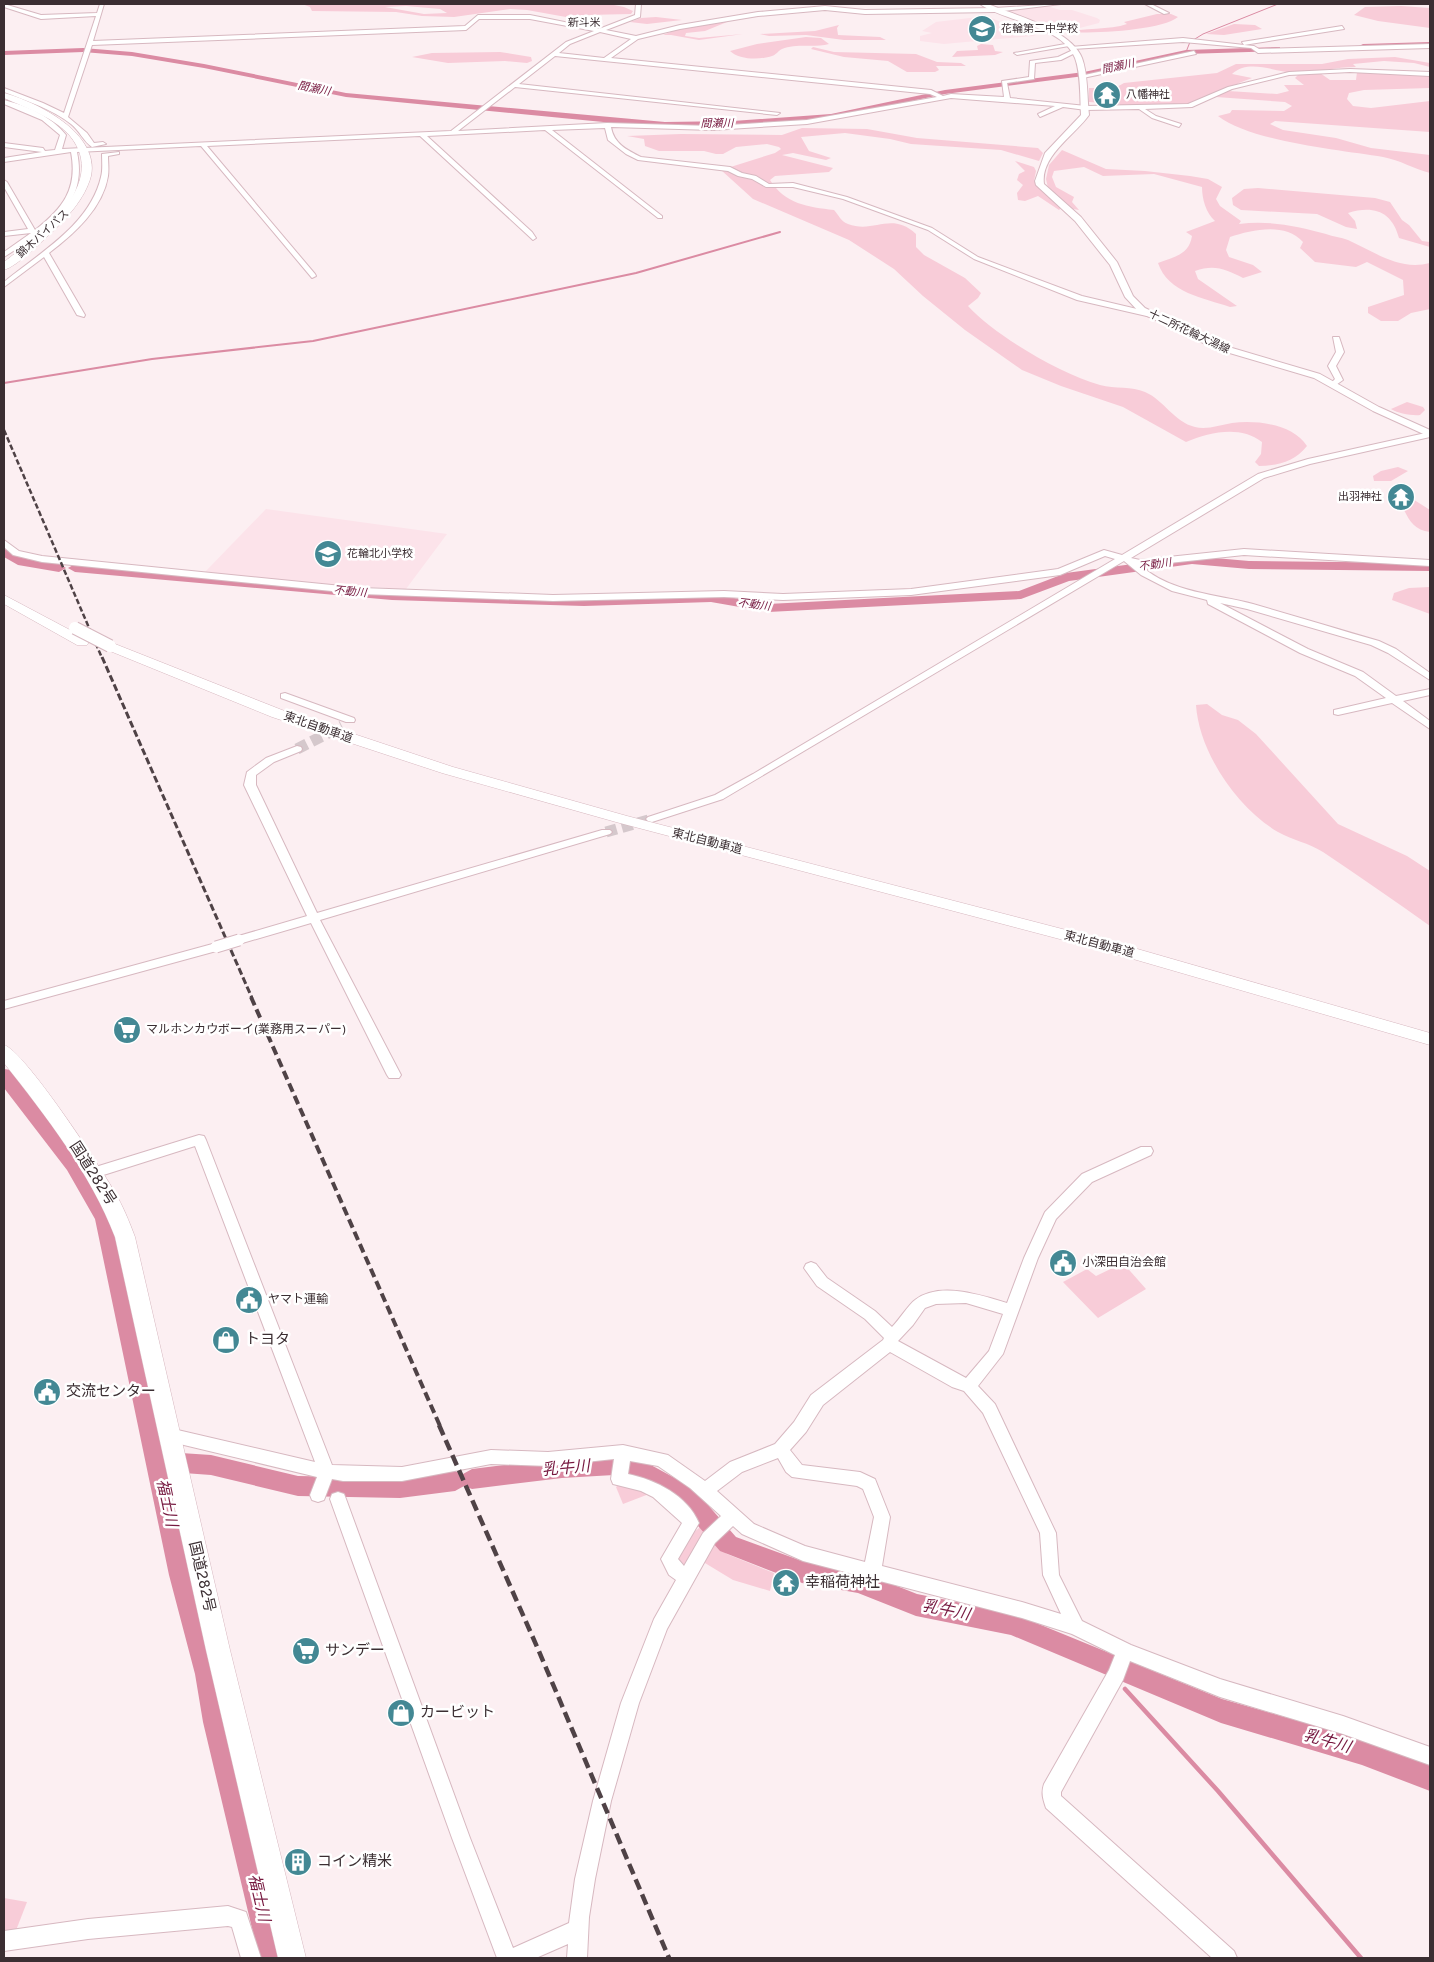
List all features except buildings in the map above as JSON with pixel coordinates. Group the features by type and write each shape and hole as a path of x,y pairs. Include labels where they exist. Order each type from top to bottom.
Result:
{"highway":[{"name":"錦木バイパス","path":"4,96 32,107 61,123 76,136 78,150 88,168 85,185 70,210 36,236 4,267"},
{"name":"東北自動車道","path":"4,588 113,652 258,717 446,779 634,833 1210,985 1430,1050"},
{"name":"東北自動車道","path":"4,599 82,642 171,673 267,711 445,769 642,825 1222,978 1430,1039"},
{"name":"国道282号","path":"4,1051 38,1093 94,1173 116,1211 125,1237 292,1958"}],"main road":[{"path":"983,4 1042,28 1072,47 1079,59 1086,108"},
{"name":"十二所花輪大湯線","path":"1086,108 1086,115 1079,124 1058,142 1048,155 1039,181 1040,185 1078,219 1114,264 1129,297 1136,305 1151,315 1219,347 1246,356 1297,368 1376,409 1430,434"}],"street":[{"path":"66,118 102,4"},
{"path":"453,132 568,43 638,16 638,4"},
{"path":"918,4 924,10"},
{"path":"941,4 947,9"},
{"path":"606,59 636,38 680,27 767,13 825,8 866,12 947,9 995,10 1059,4"},
{"path":"1148,4 1166,13"},
{"path":"4,5 41,17 100,14"},
{"path":"90,44 466,28 478,17 495,16 530,17 605,30 636,38"},
{"path":"1236,44 1342,28"},
{"path":"1017,53 1072,47 1188,40 1236,44 1254,49 1430,46"},
{"path":"1014,46 1017,53 1032,62 1079,59"},
{"path":"1060,59 1072,47"},
{"path":"1082,74 1194,53"},
{"path":"554,54 931,92 941,96"},
{"path":"4,160 78,150 607,125 754,126 860,114 941,96 982,97 1006,91 1032,78 1032,62"},
{"path":"1006,91 1018,100 1086,108 1142,108 1201,104 1227,90 1264,78 1294,73 1382,71 1430,74"},
{"path":"512,85 777,113"},
{"path":"4,90 28,99 66,118 83,133 92,145 116,143 121,148 105,154 106,175 96,201 76,225 4,285"},
{"path":"982,97 989,105"},
{"path":"4,102 39,116 56,128 62,135 56,152"},
{"path":"1040,115 1063,105"},
{"path":"1142,108 1154,117 1178,124"},
{"path":"607,125 610,140 640,159 730,169 740,175 754,177 768,186 793,186 845,198 930,229 976,258 1080,298 1151,315"},
{"path":"546,128 660,216"},
{"path":"421,134 530,233 533,238"},
{"path":"203,144 312,276"},
{"path":"4,145 56,152"},
{"path":"4,182 36,236"},
{"path":"4,234 36,236 55,244"},
{"path":"4,255 36,236"},
{"path":"44,252 81,315"},
{"path":"1333,385 1339,380 1332,366 1340,352 1336,339"},
{"path":"652,819 719,797 1261,476 1308,462 1430,434"},
{"path":"4,543 16,553 60,562 362,591 552,598 724,594 783,597 910,592 1060,572 1104,553 1140,563 1244,552 1430,563"},
{"path":"1124,557 1140,569 1175,589 1250,606 1367,640 1392,651 1430,677"},
{"path":"1200,596 1304,651 1359,674 1430,726"},
{"path":"1338,712 1398,701 1430,692"},
{"path":"285,696 350,720 342,726"},
{"path":"297,749 270,760 251,774 250,785 394,1075"},
{"path":"4,1005 216,947 606,832"},
{"path":"94,1173 199,1140 325,1475 318,1495"},
{"path":"969,1386 994,1354 1050,1216 1087,1178 1146,1151"},
{"path":"811,1268 822,1282 863,1310 890,1340 957,1382 969,1386 989,1409 1048,1533 1051,1575 1076,1627"},
{"path":"706,1491 736,1467 781,1449 800,1426 817,1400 890,1340 908,1321 920,1304 935,1298 966,1297 1011,1310"},
{"path":"171,1440 325,1475 402,1474 491,1457 548,1459 623,1453 662,1460 706,1491 732,1517 748,1529 795,1550 872,1572 1022,1610 1076,1627 1125,1651 1220,1688 1343,1725 1430,1756"},
{"path":"781,1449 792,1467 798,1472 860,1479 869,1484 882,1518 872,1572"},
{"path":"623,1453 619,1479 640,1482 655,1488 671,1500 690,1519 691,1524 669,1559 675,1570 687,1576"},
{"path":"338,1500 461,1838 507,1958"},
{"path":"577,1958 578,1929 585,1879 602,1802 630,1703 660,1625 709,1538 732,1517"},
{"path":"1125,1651 1118,1674 1051,1791 1053,1801 1227,1958"},
{"path":"4,1941 88,1929 228,1916 239,1919 251,1958"},
{"path":"514,1958 578,1929"}],"shaded area":[{"path":"302,4 609,4 633,11 631,14 566,17 510,9 454,17 422,16 396,12 312,11 310,7","holes":["406,6 440,9 447,13 424,14 385,7"]},
{"name":"花輪第二中学校","path":"1047,6 1060,10 1072,10 1100,20 1099,23 1068,31 1058,30 1000,11"},
{"path":"1401,6 1430,8 1430,28 1378,21 1354,15 1365,7"},
{"path":"1157,14 1171,14 1178,17 1156,26 1141,28 1106,32 1064,32 1120,26 1127,24 1124,22"},
{"name":"花輪第二中学校","path":"987,16 1005,24 1033,26 1045,32 1033,36 944,44 920,41 920,36 932,33 922,31 936,22"},
{"path":"656,17 682,20 647,24 630,22 641,18"},
{"path":"726,21 705,31 686,33 685,36 699,38 743,34 699,40 663,35 678,29"},
{"path":"1234,24 1255,25 1262,29 1224,35 1206,34"},
{"path":"839,25 837,28 838,35 880,37 886,40 844,40 806,35 769,36 760,34 815,31"},
{"path":"806,37 821,38 829,44 787,47 773,55 762,58 744,58 730,51 757,44"},
{"path":"981,44 993,45 995,51 1003,52 995,55 952,57 957,51 978,50 977,46"},
{"path":"813,47 834,52 916,54 937,62 961,63 966,66 936,66 939,70 935,72 907,72 888,61 844,57 811,49"},
{"path":"500,52 531,57 532,61 527,63 505,61 448,63 412,57 432,53"},
{"path":"1395,57 1430,63 1430,67 1414,63 1384,61 1353,64 1356,67 1297,73 1263,67 1247,67 1239,69 1232,74 1252,78 1239,83 1228,91 1277,94 1289,91 1284,85 1304,85 1295,78 1299,74 1320,73 1330,80 1356,80 1357,72 1430,71 1430,88 1364,90 1349,93 1347,99 1353,106 1371,108 1430,101 1430,132 1275,121 1270,124 1283,130 1336,138 1371,148 1430,155 1430,173 1383,157 1274,139 1233,125 1218,116 1230,113 1232,110 1284,111 1292,106 1285,102 1216,97 1187,106 1119,108 1120,104 1089,102 1089,88 1115,88 1124,83 1217,73 1236,64 1322,64 1348,59"},
{"path":"802,128 867,129 917,138 1038,148 1043,153 1039,161 1001,150 911,144 845,133 801,137 809,151 831,158 826,160 793,153 782,155 833,168 829,172 775,176 770,180 776,188 790,199 806,206 834,210 845,223 866,227 890,223 907,227 916,234 916,247 924,255 965,278 981,293 968,306 980,318 1030,353 1066,372 1100,385 1145,392 1158,400 1181,421 1195,427 1209,428 1242,422 1263,423 1284,428 1301,439 1307,446 1297,456 1286,462 1259,466 1255,462 1261,454 1262,442 1244,433 1215,433 1186,442 1123,407 1061,386 1022,370 965,330 923,296 894,269 849,240 753,199 721,170 775,153 781,149 779,147 767,144 736,147 723,154 704,151 659,151 645,146 644,139 627,136 681,134 782,135"},
{"path":"1062,150 1106,169 1145,171 1208,179 1222,187 1216,199 1220,206 1241,221 1239,224 1272,223 1294,226 1345,239 1378,255 1398,262 1419,265 1430,263 1430,309 1411,313 1398,321 1381,321 1368,313 1368,307 1404,295 1403,280 1367,262 1356,267 1315,262 1300,248 1303,242 1296,236 1287,232 1268,229 1230,237 1226,250 1229,257 1253,265 1262,272 1243,278 1220,268 1195,271 1198,279 1237,306 1230,307 1188,293 1170,281 1158,263 1175,257 1188,247 1192,236 1186,232 1215,221 1205,205 1202,187 1154,174 1103,176 1084,167 1054,171 1052,177 1056,187 1074,197 1072,202 1079,210 1073,209 1048,188 1046,179 1049,165"},
{"path":"1015,161 1034,167 1036,171 1034,181 1063,206 1059,210 1038,196 1025,201 1018,200 1017,193 1023,185 1017,180 1019,174 1025,171"},
{"path":"1258,188 1375,198 1390,202 1402,220 1409,225 1422,241 1430,242 1430,247 1399,238 1392,222 1380,212 1373,210 1348,213 1355,221 1357,229 1346,227 1317,214 1241,210 1233,205 1232,198 1244,189"},
{"path":"1407,402 1423,407 1425,410 1420,415 1409,415 1391,409"},
{"path":"1398,467 1408,471 1391,481 1374,481 1373,476 1381,471"},
{"path":"1395,491 1408,496 1430,510 1430,532 1420,529 1411,522 1393,496 1392,493"},
{"name":"花輪北小学校","path":"266,509 447,534 406,589 314,584 204,573"},
{"path":"1430,587 1430,614 1392,600 1394,593 1409,588"},
{"path":"1207,704 1222,715 1238,720 1256,734 1338,824 1407,856 1430,871 1430,926 1323,852 1278,832 1248,809 1235,794 1212,760 1204,741 1196,705"},
{"path":"1123,1263 1146,1289 1098,1318 1063,1282 1087,1269 1096,1276"},
{"path":"624,1481 649,1494 623,1504 616,1487"},
{"path":"700,1527 707,1534 684,1571 675,1557 683,1542"},
{"path":"712,1540 727,1554 774,1573 770,1591 733,1580 700,1560"},
{"path":"4,1898 27,1902 15,1933 4,1934"}],"waterway":[{"path":"1186,52 1190,42 1203,34 1278,4"},
{"name":"間瀬川","path":"1363,46 1430,44"},
{"name":"間瀬川","path":"4,53 83,50 132,54 204,66 346,95 665,125 733,124 831,116 945,92 1084,74 1186,52 1277,49"},
{"path":"4,383 152,359 313,341 636,273 780,232"},
{"name":"不動川","path":"4,552 23,562 59,568"},
{"name":"不動川","path":"75,568 392,596 584,602 711,598 768,608 1021,595 1066,577 1192,560 1249,565 1312,564 1430,567"},
{"name":"福士川","path":"4,1075 74,1165 105,1218 181,1575 207,1674 216,1722 273,1958"},
{"name":"乳牛川","path":"164,1462 211,1465 298,1486 400,1488 455,1481"},
{"name":"乳牛川","path":"472,1479 562,1468 614,1465 640,1469 685,1495 728,1544 802,1572 859,1582 916,1605 1012,1624 1221,1711 1362,1752 1430,1778"},
{"path":"1125,1689 1218,1791 1361,1958"}],"tunnel":[{"path":"297,749 342,726"},
{"path":"606,832 652,819"}],"railway":[{"path":"4,430 102,658"},
{"path":"102,657 252,998"},
{"path":"251,997 440,1426"},
{"path":"439,1425 538,1649 669,1958"}],"place":[{"name":"花輪第二中学校","path":"982,29"},
{"name":"八幡神社","path":"1107,95"},
{"name":"出羽神社","path":"1401,497"},
{"name":"花輪北小学校","path":"328,554"},
{"name":"マルホンカウボーイ(業務用スーパー)","path":"127,1030"},
{"name":"小深田自治会館","path":"1063,1263"},
{"name":"ヤマト運輸","path":"249,1300"},
{"name":"トヨタ","path":"226,1340"},
{"name":"交流センター","path":"47,1392"},
{"name":"幸稲荷神社","path":"786,1583"},
{"name":"サンデー","path":"306,1651"},
{"name":"カービット","path":"401,1713"},
{"name":"コイン精米","path":"298,1862"}],"district":[{"name":"新斗米","path":"584,23"}]}
